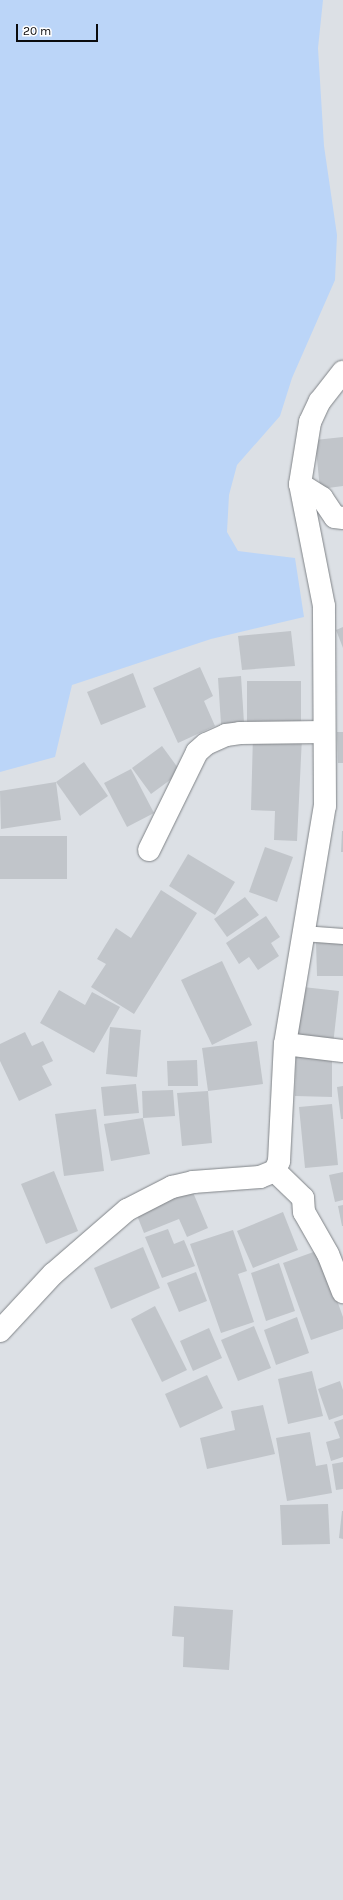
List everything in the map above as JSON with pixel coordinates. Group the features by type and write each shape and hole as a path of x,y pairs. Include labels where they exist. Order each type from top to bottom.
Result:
{"street":[{"path":"3,1327 53,1274 127,1210 172,1187 193,1182 260,1177 275,1171 279,1161 285,1044 324,806 324,606 300,484 310,422 320,401 343,372"},
{"path":"300,484 322,498 334,517 343,518"},
{"path":"149,850 197,752 206,744 226,735 240,733 324,732"},
{"path":"285,1044 343,1051"},
{"path":"275,1171 303,1198 304,1212 336,1255 343,1292"}],"lane":[{"path":"302,934 343,936"}],"shaded area":[{"path":"0,0 323,0 318,48 324,146 337,235 335,280 292,378 280,416 237,465 229,495 227,532 238,551 295,558 304,617 211,639 72,685 55,757 0,772"}],"building":[{"path":"343,437 343,486 320,489 315,440"},
{"path":"343,627 343,648 336,630"},
{"path":"291,631 295,666 242,670 238,636"},
{"path":"200,667 213,696 204,701 215,726 178,743 153,688"},
{"path":"133,673 146,707 101,725 87,692"},
{"path":"241,676 244,723 221,724 218,678"},
{"path":"247,681 301,681 301,725 247,725"},
{"path":"337,732 343,732 343,763 338,763"},
{"path":"253,735 302,737 297,841 274,840 275,811 251,810"},
{"path":"162,746 181,772 151,794 132,768"},
{"path":"84,762 108,796 80,816 56,782"},
{"path":"131,769 154,813 127,827 104,783"},
{"path":"56,782 61,820 1,829 0,791"},
{"path":"342,831 343,852 341,852"},
{"path":"0,836 67,836 67,879 0,879"},
{"path":"265,847 293,857 277,902 249,892"},
{"path":"188,854 235,882 215,915 169,886"},
{"path":"161,890 197,913 134,1014 91,987 106,964 97,959 116,928 131,938"},
{"path":"245,897 259,915 227,937 214,919"},
{"path":"266,916 280,937 271,943 279,956 258,970 249,957 239,964 226,943"},
{"path":"316,942 343,942 343,976 317,976"},
{"path":"222,961 252,1025 212,1045 181,980"},
{"path":"303,987 339,991 333,1045 297,1040"},
{"path":"59,990 85,1005 92,992 120,1007 94,1053 40,1023"},
{"path":"110,1027 141,1030 137,1077 106,1074"},
{"path":"25,1032 32,1046 43,1041 53,1061 42,1066 52,1085 19,1101 0,1061 0,1044"},
{"path":"257,1041 263,1084 208,1091 202,1048"},
{"path":"296,1050 332,1051 332,1097 295,1096"},
{"path":"197,1060 198,1086 168,1086 167,1061"},
{"path":"136,1084 139,1113 104,1116 101,1087"},
{"path":"343,1086 343,1119 341,1119 337,1087"},
{"path":"173,1090 175,1116 143,1118 142,1091"},
{"path":"208,1091 212,1143 182,1146 177,1093"},
{"path":"332,1104 338,1165 305,1168 299,1107"},
{"path":"96,1109 104,1171 64,1176 55,1114"},
{"path":"143,1118 150,1154 111,1161 104,1124"},
{"path":"54,1171 78,1231 46,1244 21,1184"},
{"path":"343,1172 343,1200 335,1202 329,1175"},
{"path":"192,1190 208,1228 187,1237 179,1219 144,1233 136,1213"},
{"path":"343,1205 343,1226 342,1226 338,1206"},
{"path":"283,1212 298,1250 253,1268 237,1231"},
{"path":"168,1229 174,1244 184,1240 195,1266 162,1278 145,1237"},
{"path":"233,1230 247,1271 238,1274 254,1322 221,1333 190,1244"},
{"path":"143,1247 160,1288 111,1309 94,1268"},
{"path":"319,1250 343,1317 343,1329 311,1340 283,1263"},
{"path":"279,1263 295,1311 266,1321 251,1273"},
{"path":"196,1272 207,1301 179,1312 167,1283"},
{"path":"155,1306 187,1370 162,1382 131,1319"},
{"path":"297,1317 309,1353 276,1365 264,1330"},
{"path":"254,1326 271,1368 238,1381 221,1340"},
{"path":"209,1328 222,1358 193,1371 180,1341"},
{"path":"312,1371 323,1416 288,1424 278,1379"},
{"path":"207,1375 223,1408 180,1428 165,1394"},
{"path":"340,1381 343,1390 343,1415 329,1420 318,1389"},
{"path":"263,1405 275,1454 207,1469 200,1438 235,1430 231,1411"},
{"path":"343,1419 343,1457 331,1461 326,1442 340,1438 334,1422"},
{"path":"310,1432 316,1466 327,1464 332,1493 287,1501 276,1438"},
{"path":"343,1462 343,1489 336,1490 332,1464"},
{"path":"328,1504 330,1544 282,1545 280,1505"},
{"path":"343,1511 343,1539 339,1538"},
{"path":"174,1606 233,1610 229,1670 183,1667 184,1637 172,1636"}]}
